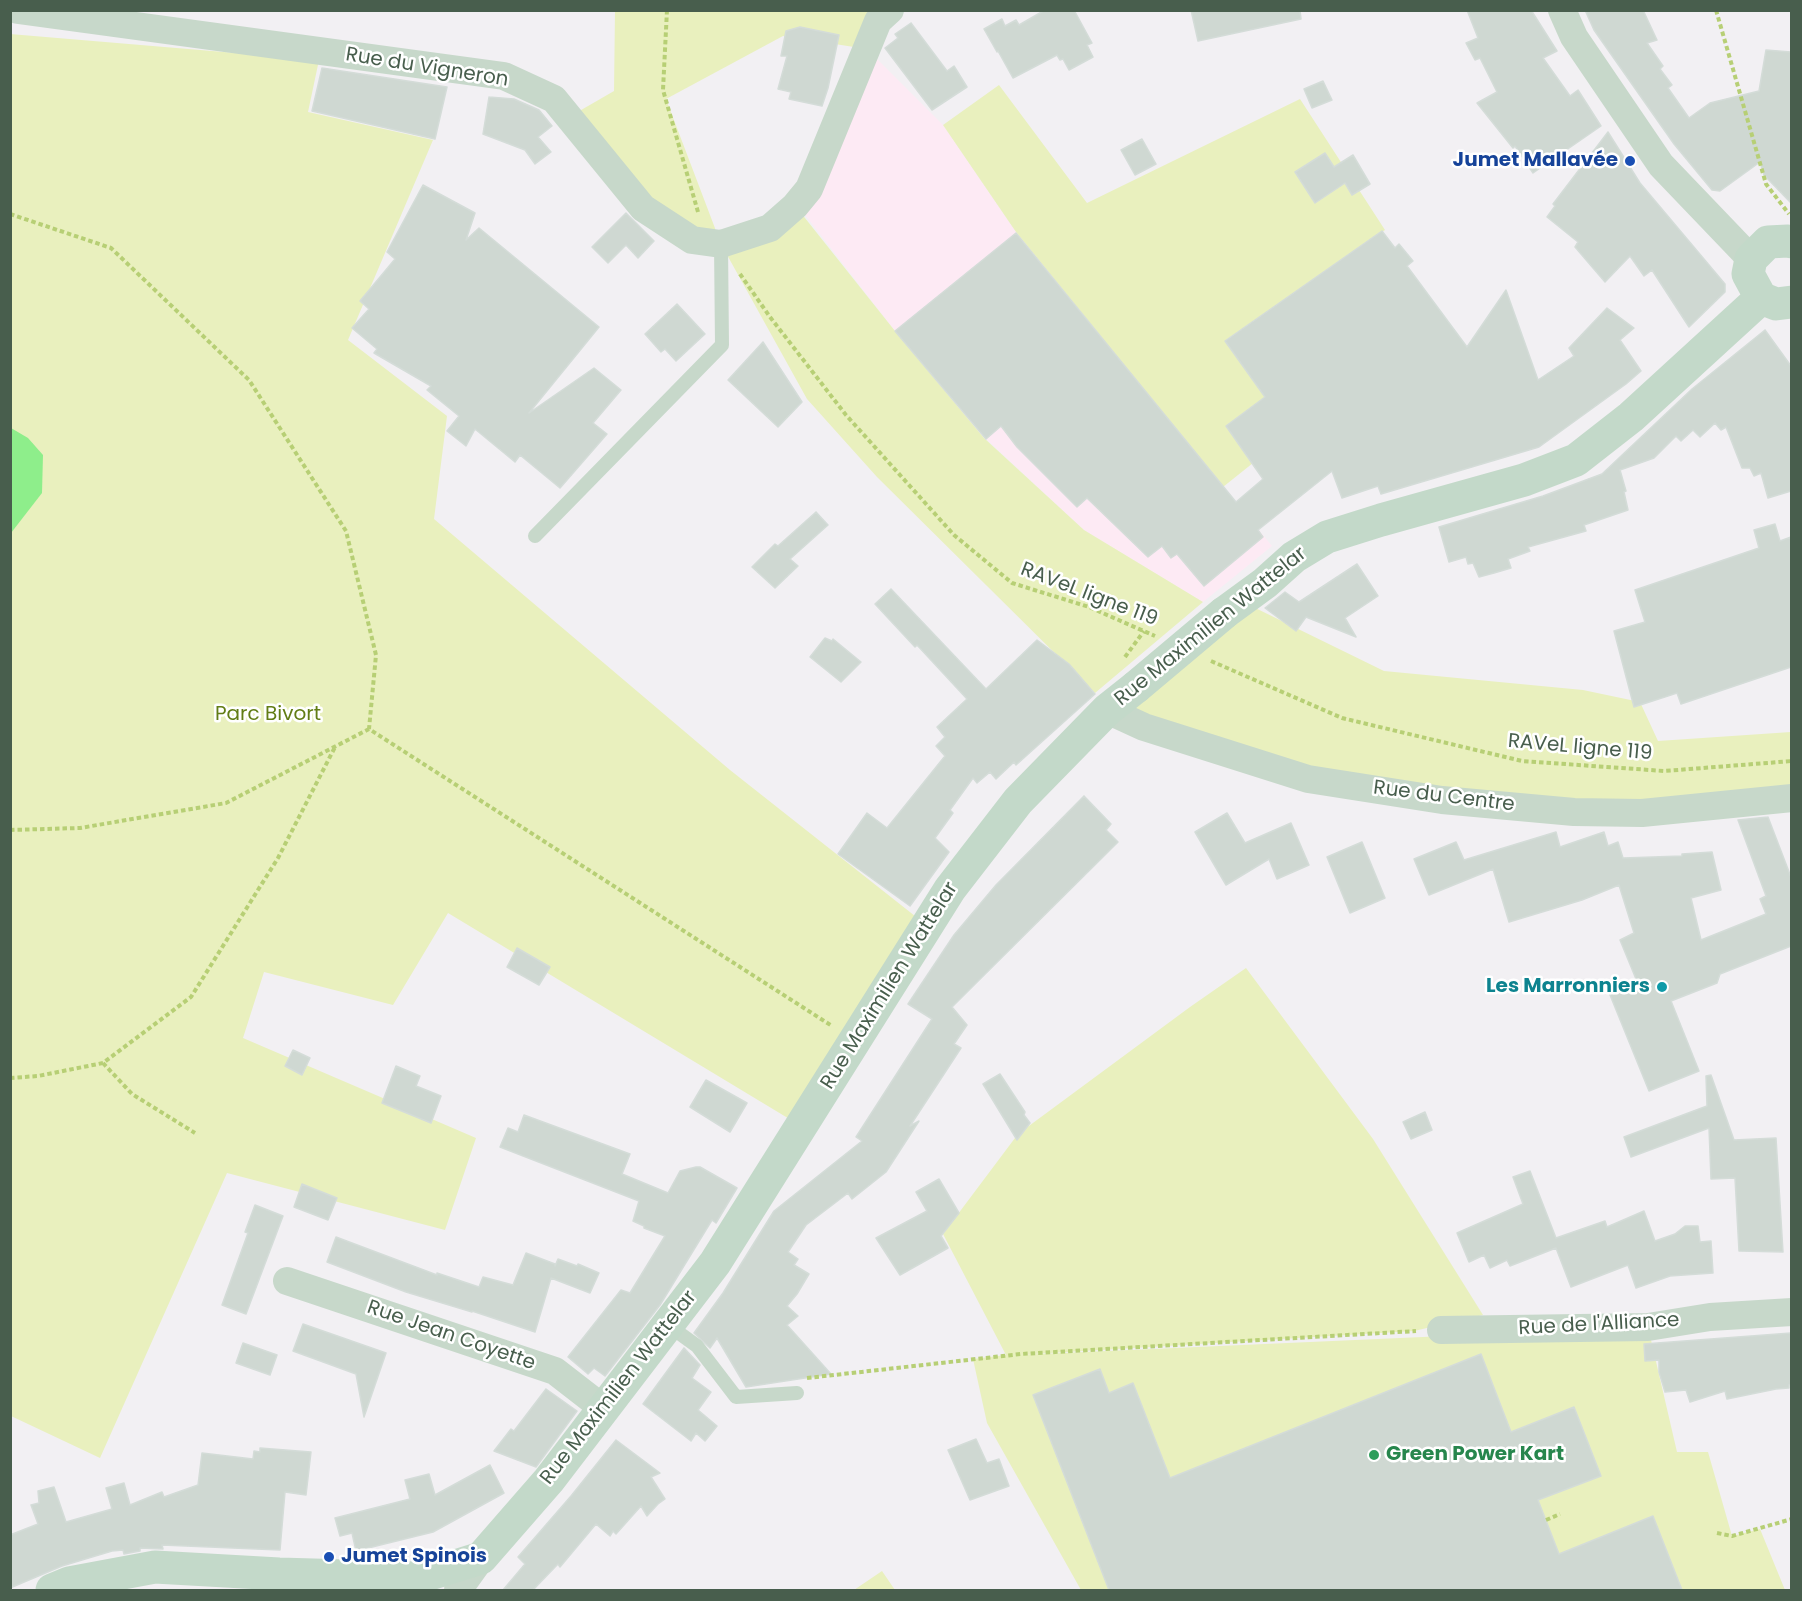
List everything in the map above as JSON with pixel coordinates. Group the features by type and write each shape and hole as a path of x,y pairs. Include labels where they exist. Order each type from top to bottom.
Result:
{"street":[{"name":"Rue du Vigneron","path":"18,10 504,76 554,99 643,208 692,240 722,244 770,228 795,206 809,189 878,21 890,10"},
{"path":"1562,10 1574,37 1661,165 1751,259"},
{"path":"1776,300 1748,274 1751,259 1768,242 1791,233"},
{"name":"Rue Maximilien Wattelar","path":"481,1558 549,1480 715,1263 950,889 1018,801 1107,710 1294,557 1327,537 1524,480 1576,460 1776,300"},
{"name":"Rue du Centre","path":"1107,710 1144,727 1308,779 1442,800 1574,812 1642,813 1791,798"},
{"name":"Rue Jean Coyette","path":"288,1281 555,1371 604,1409"},
{"name":"Rue de l'Alliance","path":"1441,1330 1648,1327 1710,1317 1791,1312"},
{"path":"52,1590 69,1583 155,1567 417,1578 481,1558"},
{"path":"458,1590 481,1558"}],"lane":[{"path":"535,536 722,345 722,244"},
{"path":"668,1325 697,1346 736,1396 797,1393"}],"path":[{"name":"RAVeL ligne 119","path":"667,10 663,90 700,222 722,244 770,317 846,415 954,535 1012,583 1089,607 1155,636"},
{"path":"1716,10 1766,184 1791,233"},
{"path":"10,214 111,248 249,380 346,531 376,655 369,729"},
{"name":"RAVeL ligne 119","path":"1210,660 1342,718 1522,761 1664,771 1791,761"},
{"path":"10,830 80,828 226,803 369,729"},
{"path":"369,729 856,1040"},
{"path":"10,1078 38,1076 103,1063 191,997 279,858 335,747"},
{"path":"103,1063 132,1094 195,1133"},
{"path":"797,1393 800,1379 1021,1353 1441,1330"},
{"path":"1546,1520 1560,1514"},
{"path":"1717,1533 1732,1536 1791,1519"}],"shaded area":[{"path":"867,49 943,125 1016,232 1272,546 1203,602 1084,530 984,437 895,331 802,211"},
{"path":"11,428 28,438 43,455 42,493 11,533"}],"green space":[{"path":"615,11 890,11 867,49 783,36 666,99 721,244 658,218 569,117 614,91"},
{"name":"Parc Bivort","path":"10,34 319,60 308,112 433,140 348,340 447,416 434,519 730,770 920,920 801,1126 448,913 393,1005 264,972 243,1038 476,1138 445,1230 227,1173 100,1458 11,1416"},
{"path":"999,85 1087,203 1300,99 1385,230 1226,340 1293,431 1223,487 1016,232 943,125"},
{"path":"801,213 984,438 1084,530 1203,602 1095,693 877,477 807,399 721,244"},
{"path":"1241,601 1384,671 1583,690 1640,702 1658,741 1791,732 1791,797 1586,812 1405,794 1107,710"},
{"path":"1246,968 1373,1139 1483,1315 1414,1331 1017,1355 1648,1327 1677,1452 1708,1452 1732,1536 1760,1529 1785,1590 1081,1590 987,1423 973,1359 1006,1355 943,1234 1018,1134"},
{"path":"882,1571 895,1590 854,1590"}],"building":[{"path":"1045,10 1074,10 1092,43 1087,45 1093,57 1069,70 1063,59 1060,60 1057,55 1013,78 984,29 1002,19 1005,26 1016,20 1019,25"},
{"path":"1191,10 1300,10 1301,19 1198,41"},
{"path":"1467,10 1531,10 1557,51 1543,58 1570,96 1578,90 1601,126 1533,173 1515,146 1513,148 1477,103 1497,92 1480,58 1475,60 1466,43 1478,38"},
{"path":"1585,10 1643,10 1657,40 1647,43 1663,66 1660,69 1672,85 1668,88 1689,118 1710,103 1759,91 1766,50 1791,52 1791,203 1764,175 1760,162 1720,191 1712,190 1674,144 1594,30"},
{"path":"911,23 947,71 954,66 967,87 932,110 885,48 898,38 895,34"},
{"path":"800,27 839,35 822,106 789,99 791,92 778,89 787,56 781,56 786,31"},
{"path":"322,68 447,87 435,139 312,111"},
{"path":"1323,81 1332,100 1312,108 1304,89"},
{"path":"489,97 514,99 539,110 552,126 538,137 551,152 535,164 525,150 483,134"},
{"path":"1608,132 1640,183 1725,284 1725,292 1689,327 1652,270 1644,276 1630,256 1605,282 1575,247 1578,242 1547,217 1555,206 1553,204"},
{"path":"1142,139 1156,164 1135,175 1121,150"},
{"path":"1325,153 1334,167 1353,155 1370,184 1352,195 1345,183 1315,203 1295,172"},
{"path":"423,185 475,213 466,240 479,228 599,327 529,413 594,368 621,390 593,423 607,434 560,488 520,455 515,462 475,429 466,446 447,431 459,416 427,390 431,386 374,353 377,349 352,328 369,309 360,301 395,259 387,252"},
{"path":"626,213 654,241 638,258 626,245 608,263 592,247"},
{"path":"1382,231 1395,248 1399,244 1413,261 1407,266 1467,347 1506,290 1538,380 1574,356 1569,348 1607,308 1634,328 1620,340 1641,371 1539,447 1381,494 1378,486 1342,498 1332,471 1258,530 1263,537 1204,586 1177,554 1171,558 1162,546 1148,557 1087,498 1077,507 1017,447 1001,426 986,439 895,331 1016,233 1236,502 1263,479 1226,426 1265,397 1225,341"},
{"path":"677,304 705,334 676,361 665,349 661,352 645,334"},
{"path":"1765,330 1791,366 1791,491 1768,498 1761,473 1754,476 1750,468 1742,468 1726,427 1721,430 1715,423 1700,437 1693,430 1681,441 1676,436 1654,458 1620,470 1628,510 1584,525 1586,531 1528,547 1530,551 1508,559 1511,568 1494,573 1479,577 1473,563 1468,564 1466,557 1449,562 1439,527 1543,496 1602,474 1692,389"},
{"path":"763,342 802,402 778,427 728,380"},
{"path":"816,512 828,525 790,559 798,566 775,588 752,567 775,544 778,546"},
{"path":"1775,524 1780,541 1791,537 1791,667 1681,704 1677,693 1634,707 1614,631 1645,622 1635,590 1759,548 1754,530"},
{"path":"1357,564 1378,596 1345,618 1356,637 1306,617 1296,631 1265,608 1285,592 1299,602"},
{"path":"891,589 986,689 1037,640 1069,664 1095,694 1016,765 1014,762 996,779 990,772 977,783 973,778 950,810 953,813 935,838 949,852 910,906 838,854 867,813 887,828 945,756 936,746 945,737 937,727 967,699 875,604"},
{"path":"825,638 832,641 833,639 861,662 841,682 810,657"},
{"path":"1084,796 1111,824 1106,830 1118,842 952,1007 967,1025 954,1044 961,1048 910,1126 919,1121 886,1172 852,1199 848,1193 806,1225 788,1252 798,1259 794,1265 809,1274 787,1306 798,1316 787,1325 831,1374 746,1387 717,1338 710,1348 694,1333 723,1293 774,1211 862,1141 856,1137 932,1019 908,1004 954,935 996,885"},
{"path":"1227,813 1245,843 1291,823 1309,865 1277,879 1269,859 1226,885 1195,832"},
{"path":"1768,817 1791,877 1791,946 1720,974 1717,983 1671,1001 1699,1071 1649,1091 1608,990 1636,979 1620,940 1634,933 1619,885 1582,900 1509,922 1493,869 1429,895 1414,859 1456,842 1464,860 1556,832 1560,847 1604,832 1608,846 1618,842 1623,858 1682,856 1682,854 1712,852 1721,890 1691,898 1701,940 1766,914 1760,899 1766,896 1738,820"},
{"path":"1362,842 1385,898 1350,913 1327,857"},
{"path":"517,948 550,967 539,985 507,967"},
{"path":"293,1050 310,1058 302,1075 285,1066"},
{"path":"396,1066 420,1076 416,1086 441,1096 431,1123 382,1103"},
{"path":"1000,1074 1030,1123 1017,1140 983,1084"},
{"path":"1711,1075 1734,1140 1776,1138 1783,1252 1739,1251 1735,1178 1711,1179 1709,1128 1631,1157 1624,1137 1707,1106 1706,1076"},
{"path":"706,1080 747,1103 730,1132 690,1107"},
{"path":"1425,1112 1432,1130 1411,1139 1403,1122"},
{"path":"524,1115 630,1154 622,1174 668,1193 680,1171 696,1167 700,1167 737,1188 716,1223 712,1220 660,1305 605,1376 594,1368 588,1374 568,1357 621,1290 630,1293 665,1236 633,1221 639,1201 500,1147 508,1128 518,1132"},
{"path":"1530,1171 1556,1238 1605,1221 1607,1227 1644,1211 1655,1241 1675,1234 1685,1226 1698,1226 1700,1242 1711,1241 1713,1273 1670,1276 1636,1288 1628,1265 1571,1287 1556,1248 1510,1266 1507,1260 1490,1268 1484,1255 1469,1262 1457,1233 1523,1204 1513,1177"},
{"path":"939,1179 959,1213 941,1236 948,1248 900,1275 876,1238 927,1211 916,1192"},
{"path":"302,1184 337,1198 328,1220 294,1207"},
{"path":"255,1205 283,1216 246,1314 222,1305 248,1233 245,1232"},
{"path":"336,1237 437,1275 437,1273 479,1287 483,1277 513,1285 526,1253 555,1264 555,1266 558,1259 599,1273 590,1293 551,1278 535,1332 406,1292 327,1262"},
{"path":"303,1324 386,1353 364,1417 356,1374 293,1351"},
{"path":"1791,1333 1791,1384 1789,1388 1727,1399 1725,1391 1690,1402 1686,1390 1665,1392 1659,1372 1659,1360 1645,1361 1644,1344"},
{"path":"243,1343 277,1355 270,1375 236,1363"},
{"path":"684,1348 700,1365 692,1378 711,1392 698,1410 717,1426 705,1441 696,1433 691,1441 643,1404"},
{"name":"Green Power Kart","path":"1481,1354 1511,1432 1574,1407 1601,1476 1538,1500 1559,1554 1653,1516 1682,1590 1109,1590 1033,1395 1100,1369 1109,1393 1133,1383 1170,1478"},
{"path":"546,1389 577,1411 536,1467 494,1451 511,1429 514,1431"},
{"path":"976,1439 987,1463 999,1459 1009,1486 970,1500 948,1450"},
{"path":"616,1440 660,1473 651,1477 665,1499 647,1516 641,1506 616,1534 613,1531 610,1536 596,1524 560,1567 558,1564 533,1590 503,1590 525,1564 518,1557"},
{"path":"260,1448 311,1452 306,1495 285,1492 280,1550 162,1545 163,1549 140,1548 140,1551 124,1554 123,1550 112,1551 62,1566 10,1588 10,1535 38,1524 31,1505 39,1503 38,1491 54,1487 66,1522 112,1509 106,1488 124,1483 130,1505 162,1492 164,1497 198,1485 202,1453 253,1459 254,1451 260,1452"},
{"path":"490,1465 504,1493 433,1532 356,1551 352,1533 340,1536 335,1518 410,1499 405,1480 429,1474 435,1495"}],"place":[{"name":"Jumet Mallavée","path":"1630,161"},
{"name":"Les Marronniers","path":"1662,987"},
{"name":"Green Power Kart","path":"1374,1455"},
{"name":"Jumet Spinois","path":"329,1557"}]}
